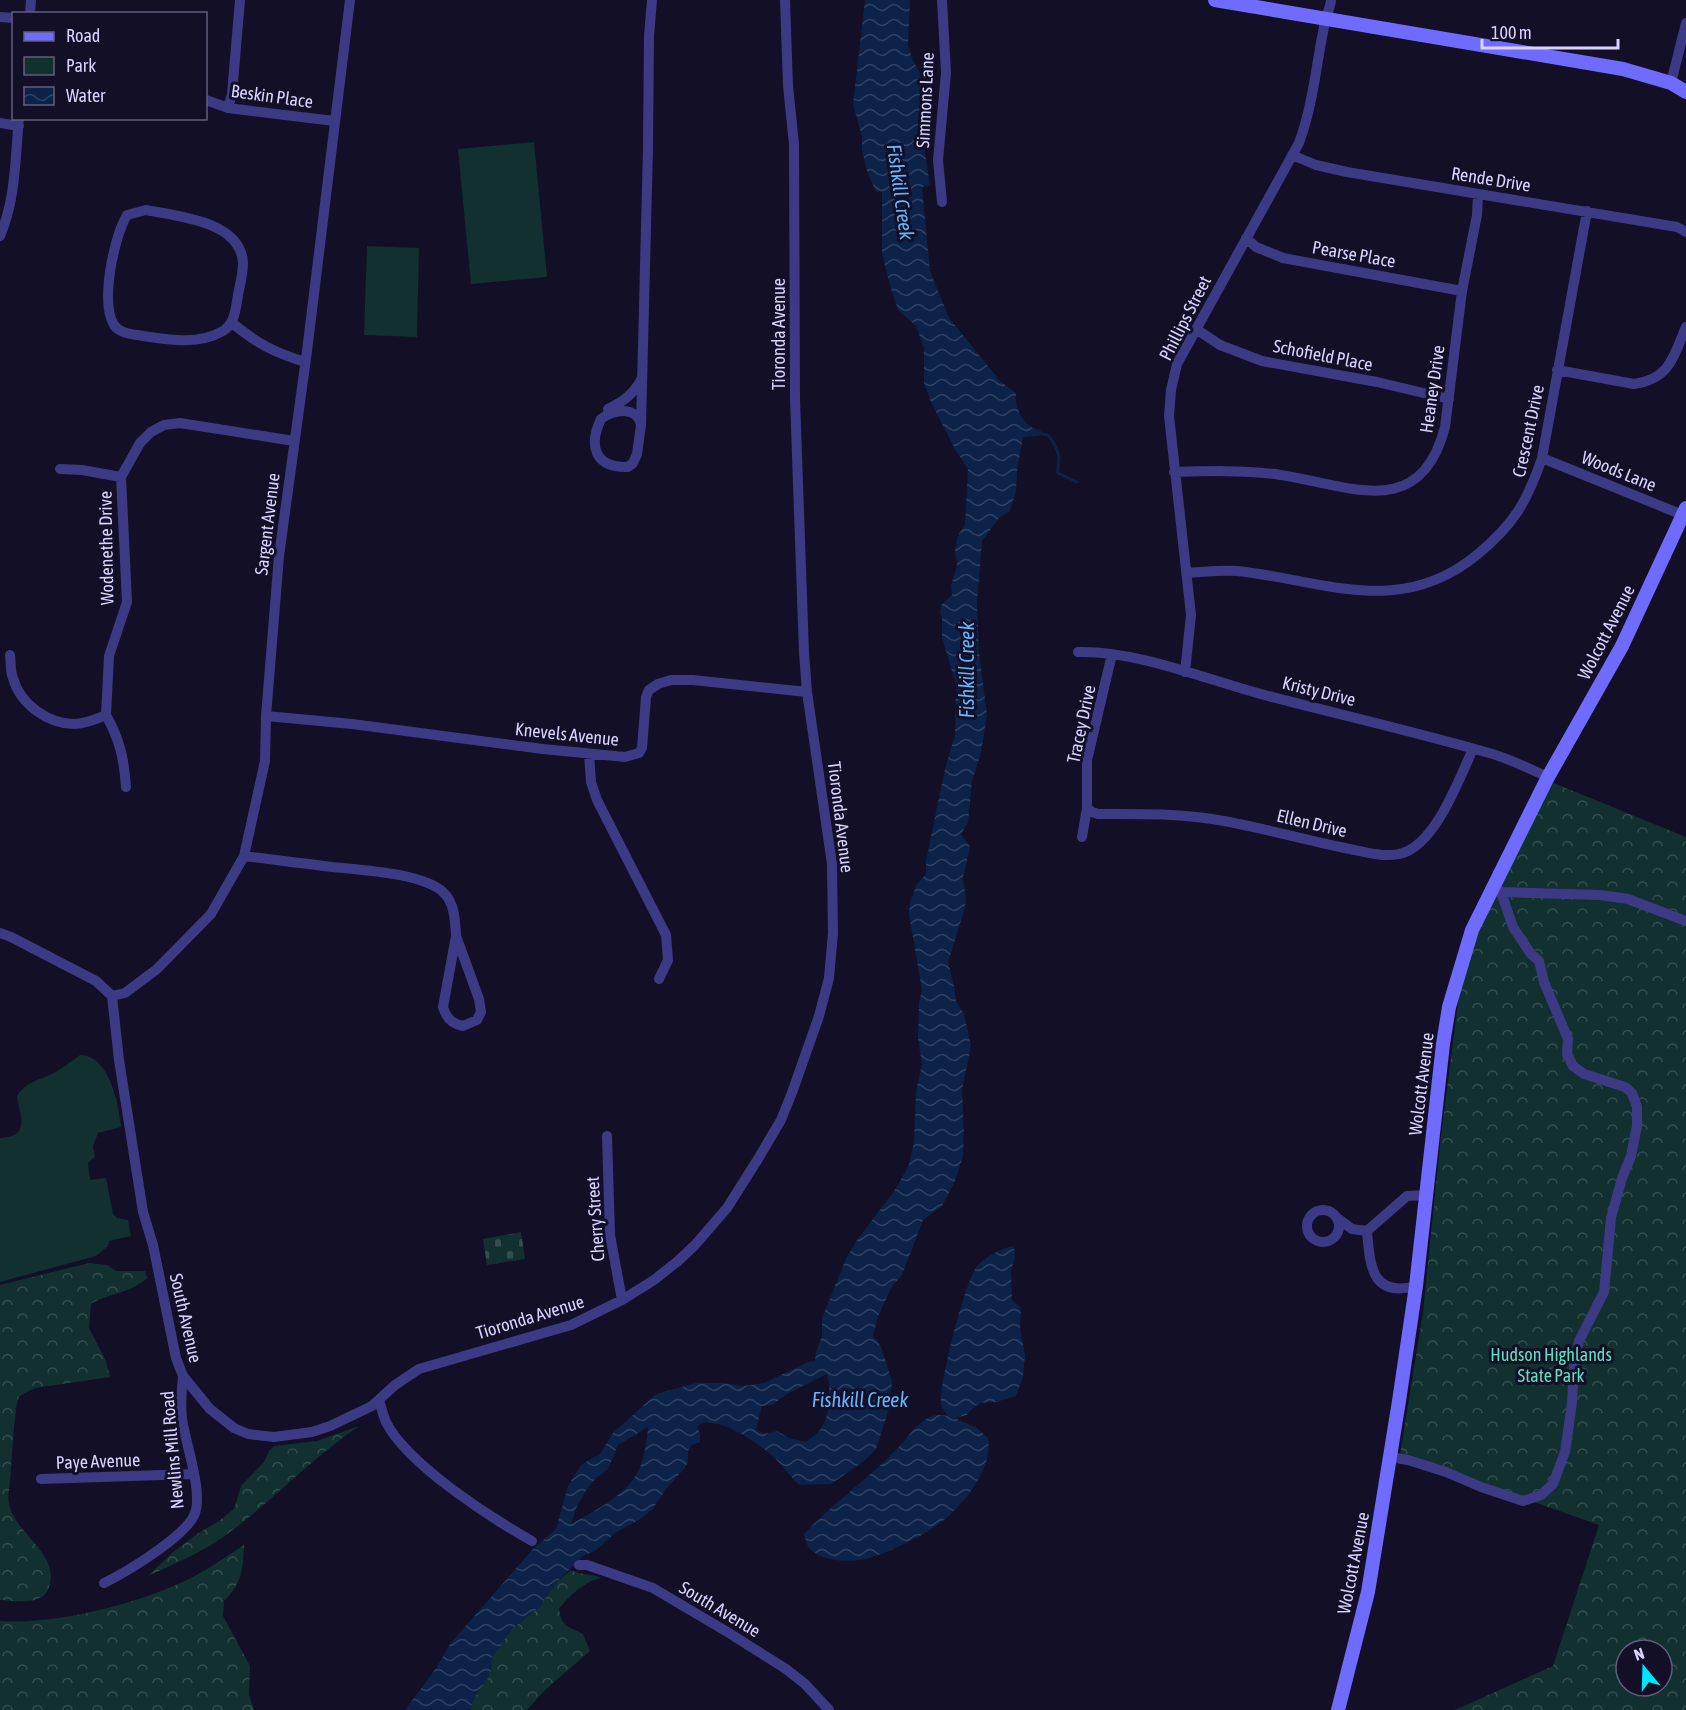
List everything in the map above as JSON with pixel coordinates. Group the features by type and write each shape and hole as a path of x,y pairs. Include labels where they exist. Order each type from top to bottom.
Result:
{"main road":[{"path":"1215,0 1623,69 1671,83 1686,92"},
{"name":"Wolcott Avenue","path":"1338,1710 1368,1593 1390,1457 1416,1286 1449,1007 1472,930 1497,889 1548,777 1622,646 1685,512"}],"street":[{"path":"228,108 232,94 240,0"},
{"name":"Sargent Avenue","path":"112,996 125,993 157,969 211,914 244,856 266,761 266,716 279,556 350,0"},
{"path":"643,375 636,391 606,410 601,419 595,442 596,453 604,463 628,468 633,463 639,444 641,425 643,375 649,36 652,0"},
{"name":"Tioronda Avenue","path":"379,1400 395,1385 419,1369 571,1325 622,1300 654,1280 678,1261 727,1208 781,1120 819,1016 831,966 832,864 807,693 804,652 795,399 794,144 788,86 785,0"},
{"name":"Simmons Lane","path":"942,0 946,73 938,160 942,202"},
{"name":"Phillips Street","path":"1185,672 1191,615 1169,416 1171,390 1177,364 1299,142 1308,117 1331,0"},
{"path":"1671,83 1686,23"},
{"name":"Beskin Place","path":"207,100 228,108 334,121"},
{"path":"0,123 19,122 13,192 0,236"},
{"name":"Rende Drive","path":"1292,155 1316,165 1347,172 1587,211 1677,227 1686,232"},
{"name":"Heaney Drive","path":"1174,472 1236,471 1321,482 1361,491 1391,490 1411,482 1431,463 1440,447 1449,399 1462,291 1477,215 1478,195"},
{"path":"146,210 201,221 214,226 233,240 243,261 232,323 226,330 214,335 172,341 123,333 114,326 108,293 117,233 127,215 146,210"},
{"name":"Crescent Drive","path":"1187,573 1237,572 1368,591 1398,590 1425,584 1467,563 1498,538 1522,507 1531,491 1542,458 1587,211"},
{"name":"Pearse Place","path":"1246,238 1256,247 1283,258 1462,291"},
{"path":"232,323 256,343 275,353 305,362"},
{"path":"1557,370 1634,384 1646,382 1661,375 1671,361 1686,327"},
{"name":"Schofield Place","path":"1196,329 1220,345 1262,361 1406,388 1449,399"},
{"path":"601,419 616,411 625,411 639,419 641,425"},
{"name":"Wodenethe Drive","path":"106,715 109,656 127,602 122,477 140,443 151,432 164,425 180,423 294,441"},
{"name":"Woods Lane","path":"1542,458 1685,512"},
{"path":"60,469 82,470 122,477"},
{"name":"Kristy Drive","path":"1078,652 1099,651 1112,654 1491,753 1548,777"},
{"name":"Tracey Drive","path":"1082,837 1087,808 1087,760 1112,654"},
{"path":"10,655 12,677 18,692 29,704 48,718 57,722 75,724 106,715 123,755 126,787"},
{"name":"Knevels Avenue","path":"266,716 352,724 543,749 633,757 642,748 646,698 649,690 658,684 671,680 693,680 807,693"},
{"name":"Ellen Drive","path":"1087,808 1098,814 1169,814 1211,819 1366,852 1394,854 1407,851 1417,845 1433,827 1446,806 1473,749"},
{"path":"589,754 591,782 597,800 666,935 668,960 659,979"},
{"path":"244,856 409,877 435,886 442,891 452,904 456,936 479,999 481,1012 477,1020 463,1026 451,1022 443,1007 456,936"},
{"path":"1390,1457 1446,1472 1523,1501 1541,1495 1553,1484 1565,1452 1572,1403 1574,1366 1579,1341 1604,1292 1611,1218 1622,1178 1631,1156 1637,1126 1637,1107 1632,1093 1626,1087 1584,1074 1573,1066 1567,1054 1568,1039 1544,982 1539,961 1531,954 1513,927 1497,889 1600,895 1628,899 1686,921"},
{"path":"0,933 96,981 112,996"},
{"name":"South Avenue","path":"112,996 119,1060 143,1212 153,1245 173,1347 183,1376 210,1409 234,1428 248,1434 274,1437 312,1432 372,1406 379,1400"},
{"name":"Cherry Street","path":"607,1136 610,1235 622,1300"},
{"path":"1336,1217 1352,1229 1367,1231 1407,1196 1427,1195"},
{"path":"1367,1231 1375,1277 1391,1289 1401,1290 1416,1286"},
{"name":"Newlins Mill Road","path":"104,1583 123,1574 154,1553 170,1541 193,1517 196,1500 182,1418 183,1376"},
{"path":"379,1400 391,1430 422,1465 482,1510 532,1541"},
{"name":"Paye Avenue","path":"41,1479 193,1474"},
{"name":"South Avenue","path":"579,1565 587,1565 653,1588 669,1597 786,1669 805,1684 829,1710"}],"green space":[{"path":"534,142 547,277 471,284 458,149"},
{"path":"367,246 419,248 417,337 364,335"},
{"name":"Hudson Highlands State Park","path":"1551,782 1686,837 1686,1710 1455,1710 1553,1666 1599,1525 1400,1455 1423,1312 1441,1136 1462,972 1479,926"},
{"path":"80,1055 90,1057 98,1063 111,1082 121,1127 98,1133 93,1146 95,1157 88,1163 90,1180 106,1178 113,1214 117,1218 128,1220 131,1236 109,1241 108,1246 96,1256 0,1282 0,1138 10,1137 20,1130 21,1118 17,1096 20,1091 32,1082 58,1071"},
{"path":"521,1232 525,1259 487,1265 483,1239"},
{"path":"89,1263 107,1265 116,1271 145,1271 147,1278 134,1287 91,1304 89,1328 106,1361 110,1377 35,1388 19,1396 8,1501 19,1525 43,1554 51,1575 46,1593 35,1600 0,1600 0,1285"},
{"path":"359,1426 224,1536 192,1555 148,1576 172,1553 234,1509 241,1486 264,1462 274,1446 317,1441"},
{"path":"244,1545 240,1576 235,1588 224,1601 223,1616 250,1666 249,1695 254,1710 0,1710 0,1621 73,1616 125,1603 172,1587 193,1577"},
{"path":"571,1570 601,1578 589,1582 578,1590 559,1609 566,1625 583,1634 590,1651 545,1690 527,1710 471,1710 472,1702 484,1682 494,1653 511,1630 539,1607 558,1581"}],"water":[{"name":"Fishkill Creek","path":"865,0 910,0 908,45 913,61 923,77 925,101 924,146 930,186 922,187 930,271 949,318 1001,382 1016,393 1018,411 1025,421 1042,433 1039,436 1023,437 1016,491 1010,511 999,518 982,541 977,603 979,652 987,715 981,753 972,781 968,823 961,834 970,847 963,878 965,908 948,962 956,1001 964,1014 971,1046 962,1090 963,1156 955,1181 942,1206 923,1220 902,1275 891,1288 878,1317 873,1336 881,1347 892,1381 890,1406 876,1449 864,1461 831,1484 799,1485 774,1458 747,1437 717,1424 700,1424 697,1428 700,1433 700,1442 692,1445 688,1451 688,1462 684,1469 666,1489 652,1510 615,1533 595,1551 583,1556 558,1581 539,1607 511,1630 491,1659 490,1674 476,1696 471,1710 405,1710 437,1667 450,1644 533,1549 556,1529 568,1486 581,1465 601,1453 612,1434 656,1394 696,1383 743,1386 764,1383 808,1362 815,1361 822,1336 822,1318 846,1259 857,1240 895,1190 909,1165 914,1142 916,1092 922,1064 918,1039 919,1003 922,990 909,915 910,902 917,884 926,874 926,861 945,769 955,735 956,685 942,637 940,612 942,604 952,595 951,585 957,566 956,543 965,524 968,469 956,451 924,383 924,348 916,326 898,310 891,289 882,254 882,192 876,192 867,171 862,150 862,137 853,104","holes":["827,1374 829,1395 824,1424 806,1442 789,1438 777,1431 764,1434 756,1429 762,1406 772,1405 787,1394","648,1427 642,1463 631,1482 608,1503 571,1524 577,1506 587,1489 608,1469 618,1445"]},
{"path":"1014,1246 1015,1258 1011,1271 1012,1300 1021,1308 1020,1328 1025,1355 1023,1377 1016,1396 996,1402 981,1403 967,1415 955,1418 977,1428 988,1438 986,1461 969,1494 944,1520 928,1531 878,1555 855,1561 831,1559 817,1554 808,1547 804,1534 886,1460 920,1423 934,1415 948,1416 941,1406 941,1393 966,1290 982,1261 994,1253"}],"waterway":[{"path":"1038,433 1048,435 1055,446 1059,458 1058,473 1077,482"}]}
